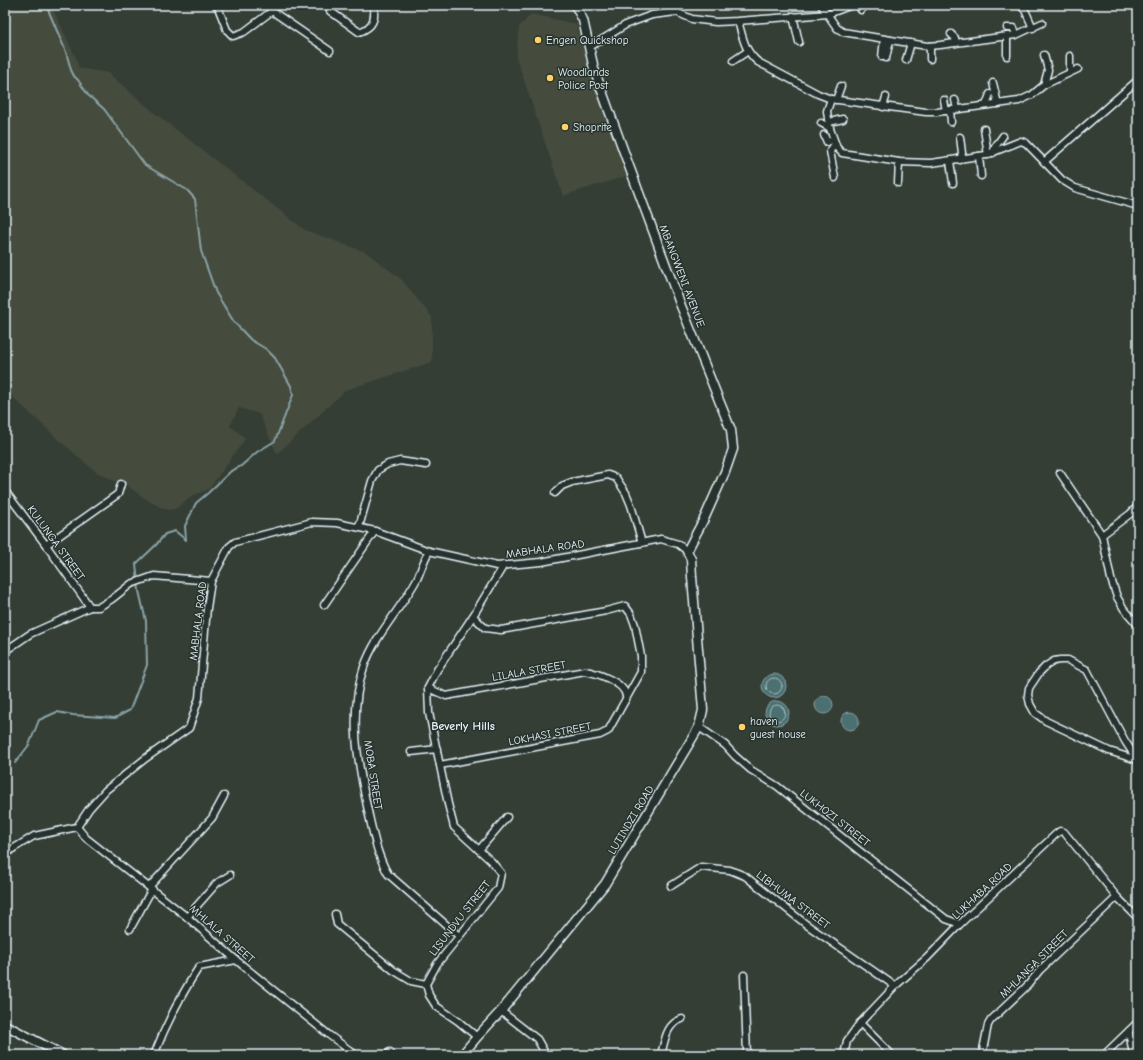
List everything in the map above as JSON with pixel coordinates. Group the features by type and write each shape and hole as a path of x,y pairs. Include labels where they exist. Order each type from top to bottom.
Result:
{"street":[{"path":"217,5 228,30 233,36 244,32 272,11"},
{"path":"269,5 272,11 330,51"},
{"path":"328,5 330,11 359,32 368,29 375,19 374,5"},
{"name":"MBANGWENI AVENUE","path":"575,5 583,20 594,69 631,173 681,306 731,430 733,449 725,472 705,517 687,551"},
{"path":"822,5 837,28 843,32 930,46 1016,35 1042,23"},
{"path":"590,47 627,24 652,14 676,12 692,19 708,21 738,21 828,14 852,5"},
{"path":"1020,5 1025,10 1033,28"},
{"path":"793,16 799,42"},
{"path":"738,21 745,47 750,55 758,62 818,94 833,99 883,107 926,112 948,111 1019,101 1032,95 1044,85 1078,69"},
{"path":"1007,28 1014,28 1016,35"},
{"path":"951,34 955,38 956,43"},
{"path":"1007,36 1007,56"},
{"path":"884,57 887,40"},
{"path":"906,60 911,43"},
{"path":"930,46 930,59"},
{"path":"733,61 748,51"},
{"path":"1044,55 1048,70 1044,85"},
{"path":"1070,56 1070,72"},
{"path":"1044,162 1138,80"},
{"path":"993,83 998,104"},
{"path":"841,86 827,111 834,142 842,153 899,162 931,163 960,160 991,154 1021,141 1026,143 1062,180 1075,188 1138,206"},
{"path":"986,105 990,94"},
{"path":"862,104 863,96"},
{"path":"883,107 886,97"},
{"path":"944,100 951,122"},
{"path":"955,100 957,109"},
{"path":"821,123 829,125 843,119"},
{"path":"984,129 991,154"},
{"path":"824,135 827,142 834,142"},
{"path":"991,154 1003,136"},
{"path":"960,137 962,153 960,160"},
{"path":"834,142 830,151 835,178"},
{"path":"979,156 981,176"},
{"path":"950,161 953,183"},
{"path":"898,183 899,162"},
{"path":"359,527 372,481 378,470 388,464 400,461 426,465"},
{"path":"1060,473 1102,535 1111,579 1117,597 1124,609 1138,626"},
{"path":"555,493 562,486 572,482 608,475 616,478 626,493 631,505 642,543"},
{"path":"46,545 118,494 121,484"},
{"name":"KULUNGA STREET","path":"5,491 90,607"},
{"path":"1102,535 1130,514 1138,506"},
{"name":"MABHALA ROAD","path":"77,827 106,790 146,758 190,728 199,698 207,608 211,581 229,547 235,542 312,522 337,523 359,527 375,531 429,551 497,566 541,562 661,539 678,544 687,551"},
{"path":"324,605 375,531"},
{"name":"MOBA STREET","path":"429,551 417,578 372,649 364,667 355,708 358,756 375,845 388,874 459,936"},
{"name":"LUTINDZI ROAD","path":"462,1055 606,884 699,727 703,710 691,559 687,551"},
{"name":"LISUNDVU STREET","path":"426,984 437,964 498,888 501,873 454,827 429,713 428,688 437,670 473,616 504,565"},
{"path":"5,651 30,634 90,607 99,607 131,584 154,576 211,581"},
{"name":"LOKHASI STREET","path":"440,765 600,735 608,731 622,707 626,696 641,672 641,656 635,625 631,614 624,606 606,611 501,630 485,628 473,616"},
{"path":"1060,660 1068,660 1087,670 1125,741 1138,760 1108,751 1046,721 1035,713 1030,704 1028,695 1030,688 1039,673 1054,661 1060,660"},
{"name":"LILALA STREET","path":"428,688 446,696 585,671 602,675 621,686 626,692 626,696"},
{"name":"LUKHOZI STREET","path":"699,727 725,745 751,770 778,786 946,919 960,924"},
{"path":"411,752 437,749"},
{"path":"130,929 150,888 212,818 224,796"},
{"path":"479,850 508,817"},
{"path":"5,855 34,836 77,827"},
{"name":"MHLALA STREET","path":"77,827 86,838 187,917 236,960 356,1055"},
{"name":"LUKHABA ROAD","path":"844,1055 847,1041 860,1023 895,986 927,958 960,924 1060,831 1064,832 1117,897 1138,918"},
{"name":"LIBHUMA STREET","path":"671,886 701,867 730,870 745,876 807,925 895,986"},
{"path":"187,917 217,883 230,875"},
{"name":"MHLANGA STREET","path":"982,1055 988,1025 991,1020 1028,985 1040,970 1117,897"},
{"path":"335,914 337,924 393,970 411,981 426,984 429,995 436,1006 477,1036"},
{"path":"154,1055 164,1028 183,992 199,967 236,960"},
{"path":"744,975 748,1055"},
{"path":"501,1010 537,1039 546,1055"},
{"path":"661,1055 671,1025 675,1021 682,1019"},
{"path":"1104,1055 1138,1022"},
{"path":"860,1023 891,1055"},
{"path":"5,1025 63,1055"},
{"path":"1129,1031 1135,1050 1133,1055"}],"shaded area":[{"path":"5,5 51,5 76,58 79,68 108,73 156,114 305,230 366,252 402,280 432,317 432,362 346,390 277,454 259,414 239,408 230,426 246,438 209,489 192,496 175,509 168,510 158,506 125,484 121,484 96,472 5,390"},
{"path":"531,14 576,24 626,176 563,196 516,57 519,27"}],"water":[{"path":"774,674 779,675 785,681 785,691 779,697 774,698 769,697 763,691 762,686 763,681 769,675"},
{"path":"820,696 828,696 833,701 831,712 828,714 820,714 815,709 815,701"},
{"path":"777,701 782,702 788,708 788,718 782,724 777,725 772,724 766,718 765,713 766,708 772,702"},
{"path":"846,712 854,712 859,717 857,728 854,730 846,730 841,725 841,717"}],"waterway":[{"path":"15,763 29,745 39,720 57,712 73,715 115,718 130,710 147,665 146,621 139,591 136,564 165,534 175,531 186,540 185,526 196,503 231,471 241,466 257,452 275,441 293,395 291,386 275,358 266,349 251,340 234,322 216,293 201,251 195,199 187,190 145,165 104,109 88,95 71,70 66,52 46,5"}],"place":[{"name":"Engen Quickshop","path":"538,40"},
{"name":"Woodlands Police Post","path":"550,78"},
{"name":"Shoprite","path":"565,127"},
{"name":"haven guest house","path":"742,727"}],"district":[{"name":"Beverly Hills","path":"463,726"}]}
